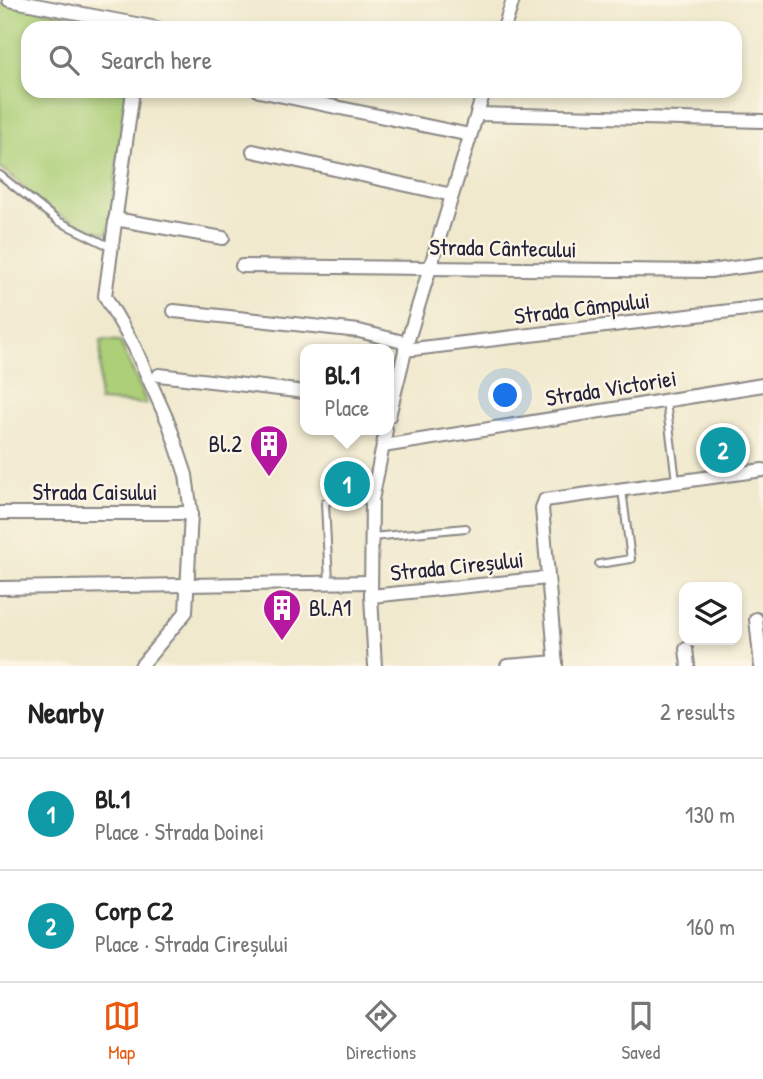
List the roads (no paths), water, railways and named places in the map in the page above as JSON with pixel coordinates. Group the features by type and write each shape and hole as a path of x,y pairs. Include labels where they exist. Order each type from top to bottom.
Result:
{"street":[{"path":"9,0 112,21"},
{"path":"506,21 513,0"},
{"path":"132,98 111,247 107,302 134,346 169,425 186,475 191,513 187,612 182,622 141,666"},
{"path":"293,98 470,135"},
{"path":"394,392 480,98"},
{"path":"477,114 763,121"},
{"path":"253,151 452,195"},
{"path":"115,219 223,238"},
{"name":"Strada Cântecului","path":"242,266 710,271 763,264"},
{"name":"Strada Câmpului","path":"406,347 763,307"},
{"path":"174,311 359,331 406,347"},
{"path":"159,375 300,391"},
{"name":"Strada Victoriei","path":"383,446 763,385"},
{"path":"376,666 371,596 372,500 385,435"},
{"name":"Strada Cireșului","path":"556,664 542,509 545,500 763,470"},
{"name":"Strada Caisului","path":"0,513 191,513"},
{"name":"Strada Cireșului","path":"371,596 547,578"},
{"path":"0,589 371,582"},
{"path":"756,619 761,666"},
{"path":"686,649 688,666"},
{"path":"507,666 556,664"}],"lane":[{"path":"0,176 49,215 111,247"},
{"path":"666,401 676,481"},
{"path":"599,564 631,559 622,488"},
{"path":"329,582 325,503 333,498 372,500"},
{"path":"372,537 466,528"}],"place":[{"name":"Corp C2","path":"723,450"},
{"name":"Bl.2","path":"269,478"},
{"name":"Bl.1","path":"347,484"},
{"name":"Bl.A1","path":"282,642"}]}
